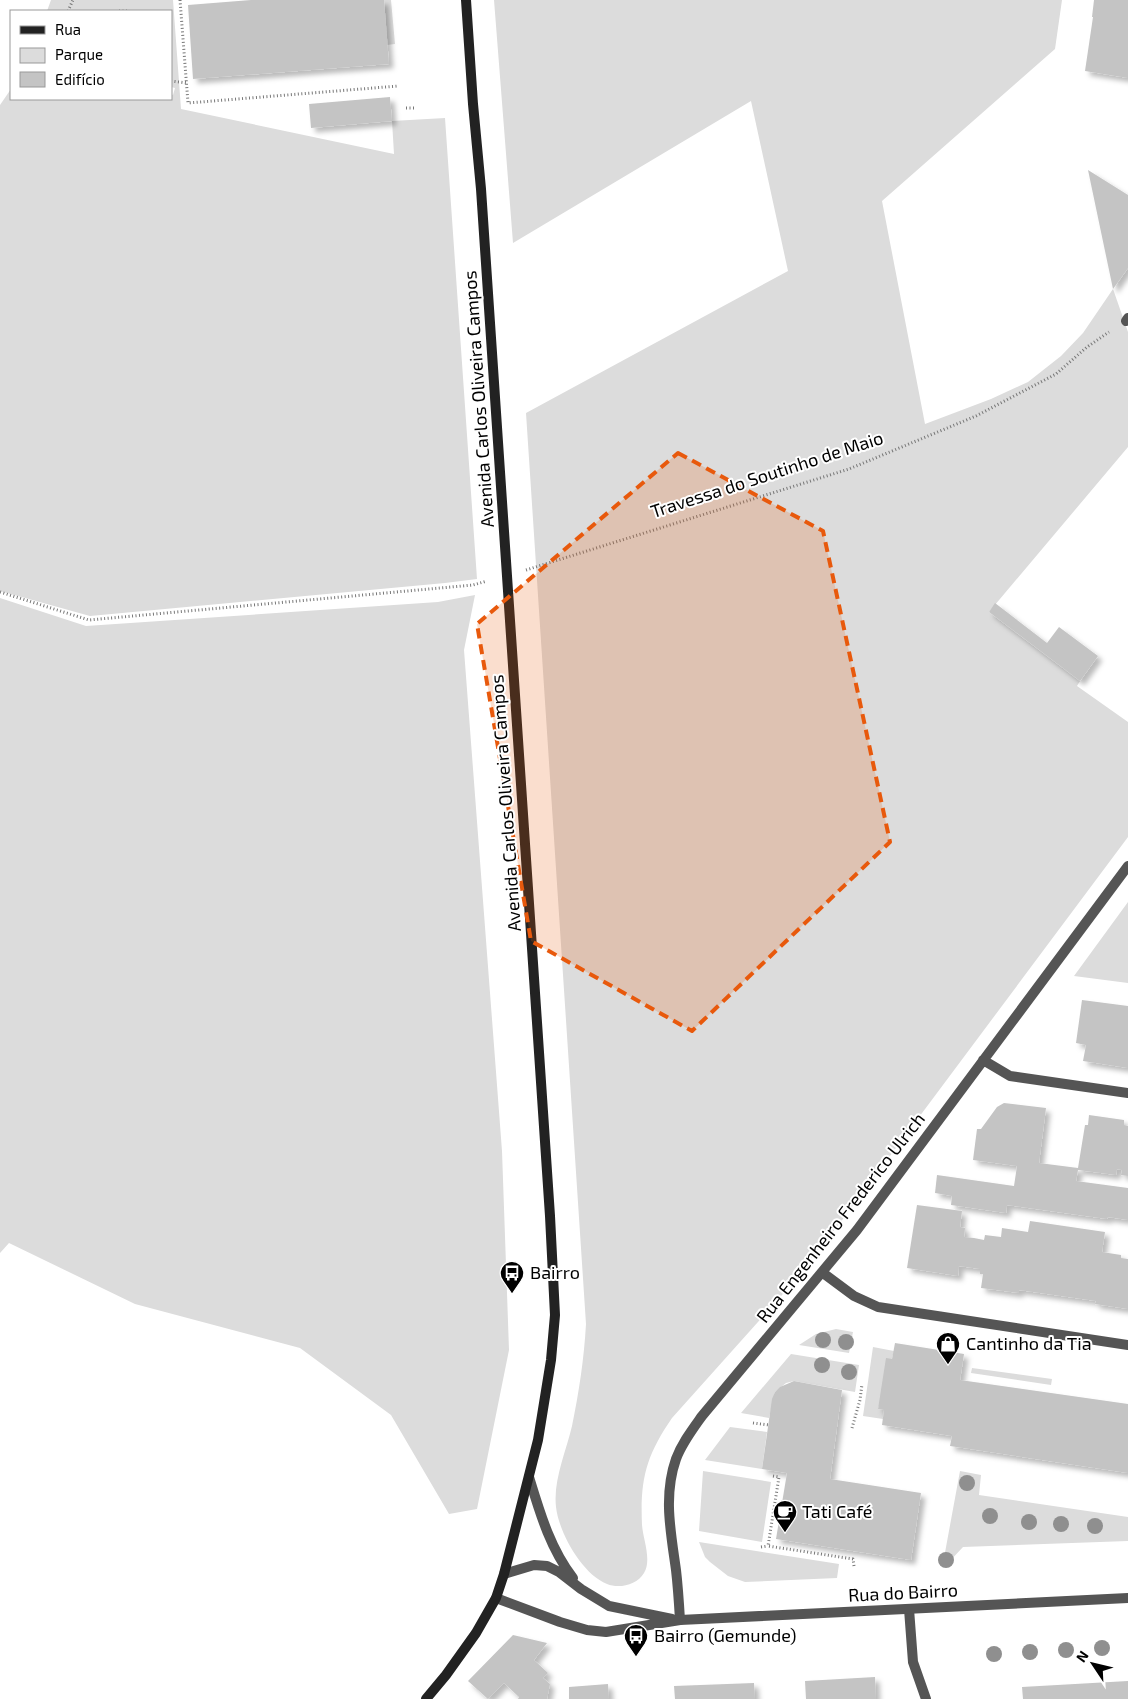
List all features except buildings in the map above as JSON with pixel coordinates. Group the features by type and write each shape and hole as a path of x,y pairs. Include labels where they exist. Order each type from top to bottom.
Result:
{"main road":[{"name":"Avenida Carlos Oliveira Campos","path":"466,0 481,189 550,1216 555,1315 545,1404 529,1477 496,1598"},
{"path":"426,1699 472,1640 496,1598"}],"street":[{"name":"Rua Engenheiro Frederico Ulrich","path":"680,1620 668,1503 670,1480 676,1459 685,1440 702,1416 823,1274 1128,866"},
{"path":"983,1060 1010,1076 1128,1093"},
{"path":"823,1274 854,1296 878,1307 1128,1344"},
{"name":"Rua do Bairro","path":"529,1477 548,1536 564,1566 581,1589"},
{"name":"Rua do Bairro","path":"504,1574 534,1565 547,1566 609,1606 680,1620"},
{"name":"Rua do Bairro","path":"496,1598 560,1622 606,1632 680,1620 1128,1598"},
{"path":"909,1609 913,1662 926,1699"}],"path":[{"path":"180,0 188,103 398,86"},
{"path":"172,81 187,84"},
{"path":"406,108 415,108"},
{"name":"Travessa do Soutinho de Maio","path":"0,592 89,620 473,585 507,577 849,469 976,416 1056,374 1087,347 1127,319"},
{"path":"852,1428 860,1400 862,1384"},
{"path":"753,1423 769,1425"},
{"path":"768,1546 779,1477 773,1476"},
{"path":"761,1547 768,1546 853,1559 854,1566"}],"highlighted area":[{"path":"678,453 823,531 890,842 692,1031 531,941 477,624"}],"green space":[{"path":"51,0 173,0 181,109 394,154 392,121 445,118 477,579 90,616 0,591 0,105 10,90 10,100 172,100 175,88 172,87 172,10 47,10"},
{"path":"384,0 391,0 395,44 387,45"},
{"path":"494,0 1062,0 1055,49 882,201 925,424 991,399 1028,382 1061,356 1083,333 1113,289 1128,332 1128,447 989,612 1080,681 1077,686 1128,722 1128,837 840,1223 782,1295 672,1418 656,1444 646,1468 642,1494 642,1525 647,1556 646,1568 637,1580 622,1586 607,1584 598,1579 581,1562 573,1552 562,1529 556,1507 558,1476 572,1426 579,1388 586,1324 526,413 788,271 751,101 513,243"},
{"path":"475,595 464,650 502,1151 509,1350 477,1509 449,1514 391,1415 300,1348 135,1304 9,1243 0,1253 0,598 86,626 438,602"},
{"path":"1128,902 1128,983 1074,976"},
{"path":"836,1329 853,1332 849,1353 799,1345 816,1334"},
{"path":"873,1347 894,1351 878,1409 884,1410 883,1419 863,1416"},
{"path":"791,1354 859,1365 855,1392 794,1381 786,1383 775,1392 769,1418 741,1413"},
{"path":"972,1368 1052,1379 1051,1385 971,1373"},
{"path":"730,1427 767,1432 762,1469 705,1460"},
{"path":"703,1471 771,1482 762,1542 699,1531"},
{"path":"960,1471 981,1475 979,1495 1128,1517 1128,1541 963,1547 949,1562 945,1563 944,1558"},
{"path":"699,1542 839,1564 837,1578 745,1582 728,1576 710,1562 705,1557"}],"place":[{"name":"Bairro","path":"512,1294"},
{"name":"Cantinho da Tia","path":"948,1365"},
{"name":"Tati Café","path":"785,1533"},
{"name":"Bairro (Gemunde)","path":"636,1657"}]}
